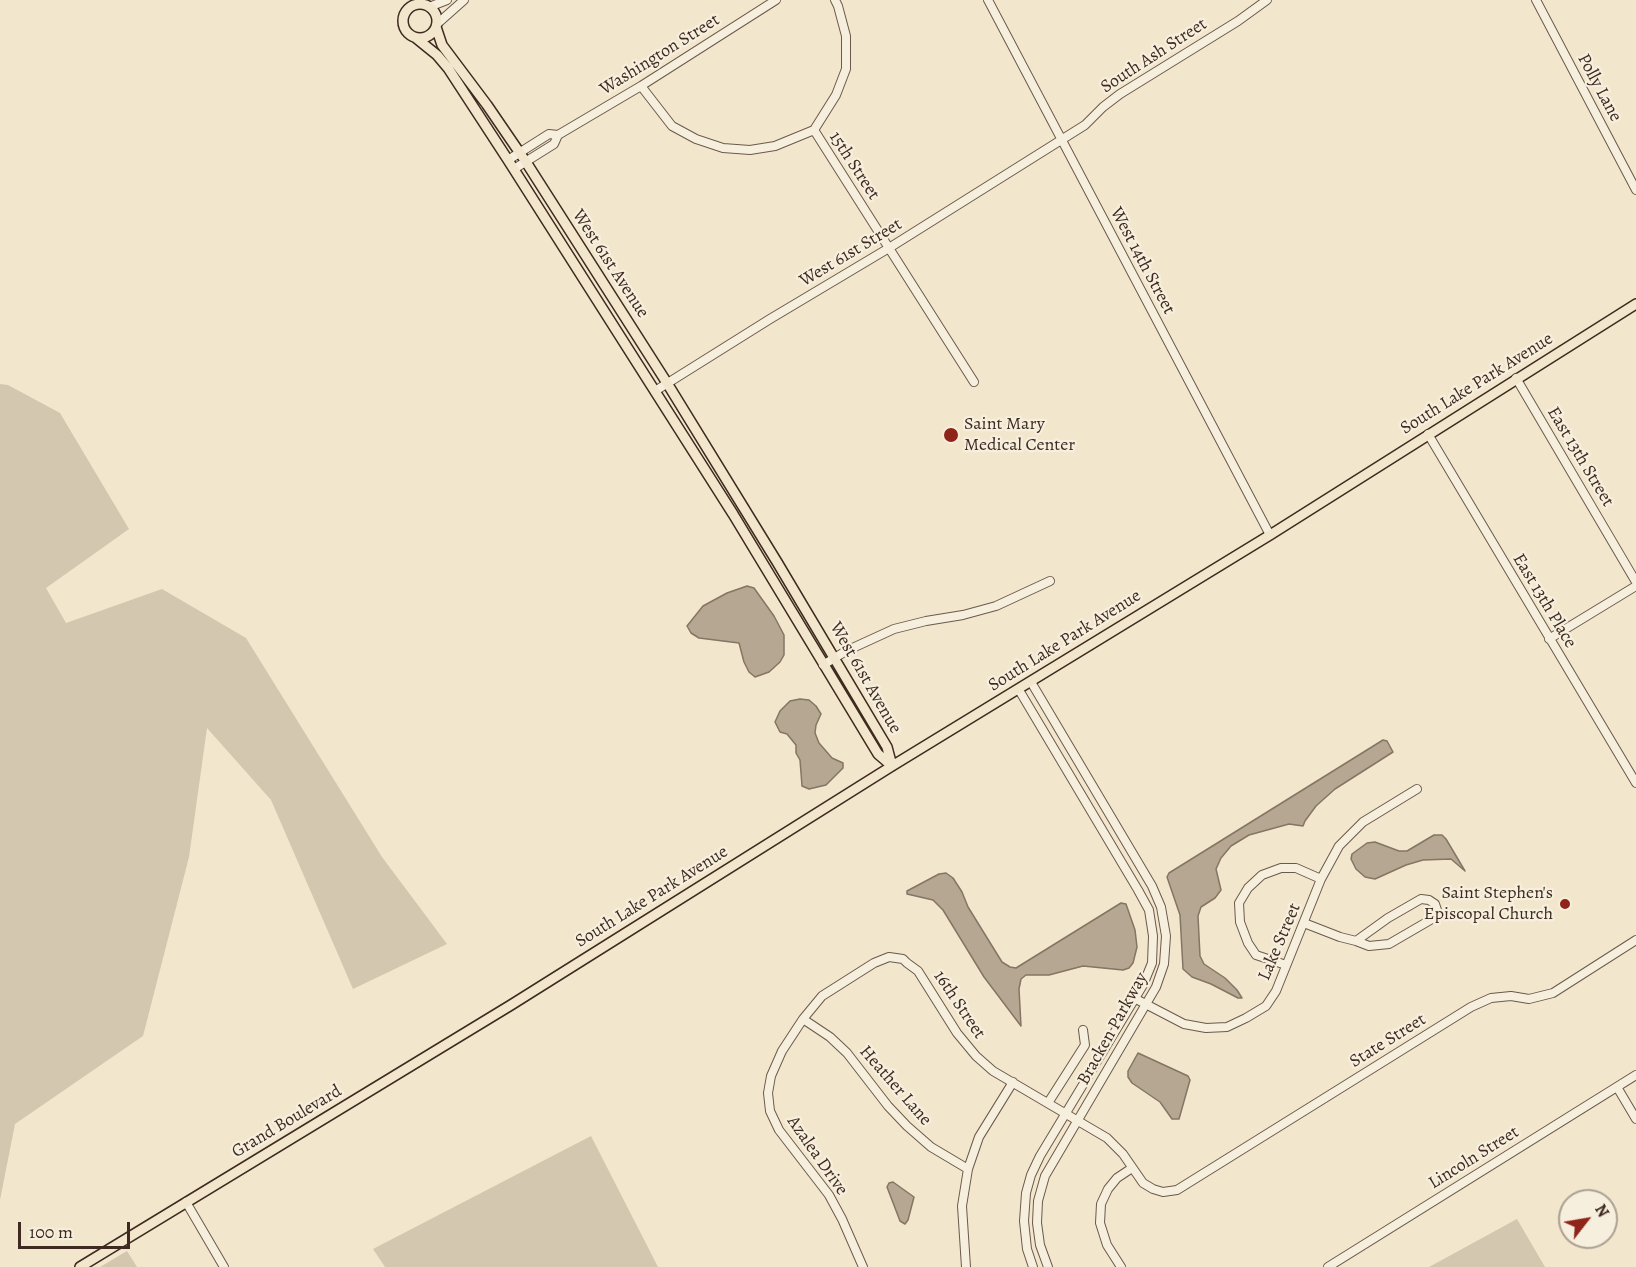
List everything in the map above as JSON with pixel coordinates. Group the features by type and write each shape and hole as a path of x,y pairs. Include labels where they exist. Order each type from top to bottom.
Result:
{"main road":[{"path":"402,0 403,16 404,28 407,33 416,38 427,37 437,26 435,13 424,4 410,7 403,16"},
{"name":"West 61st Avenue","path":"437,26 442,45 468,77 526,162 667,383 835,658 887,747 892,765"},
{"name":"West 61st Avenue","path":"416,38 448,68 733,514 878,754 892,765"},
{"name":"South Lake Park Avenue","path":"511,1005 892,765 1019,690 1270,535 1636,304"},
{"name":"Grand Boulevard","path":"80,1267 511,1005"}],"street":[{"path":"424,4 447,0"},
{"path":"437,26 464,0"},
{"name":"Washington Street","path":"514,169 554,144 558,135 641,86 776,0"},
{"path":"641,86 672,126 696,140 723,148 750,150 775,146 814,130 836,95 846,69 846,36 835,0"},
{"name":"West 14th Street","path":"988,0 1270,535"},
{"name":"South Ash Street","path":"1060,140 1084,125 1120,94 1238,21 1267,0"},
{"name":"Polly Lane","path":"1536,0 1636,190"},
{"name":"15th Street","path":"814,130 974,382"},
{"name":"Washington Street","path":"508,160 549,134 558,135"},
{"name":"West 61st Street","path":"655,391 890,248 1060,140"},
{"name":"East 13th Street","path":"1516,378 1636,584"},
{"name":"East 13th Place","path":"1428,434 1636,783"},
{"path":"823,665 846,651 894,629 996,606 1050,581"},
{"path":"1549,639 1636,584"},
{"name":"Bracken Parkway","path":"1031,682 1152,886 1161,907 1166,936 1165,957 1160,978 1147,1005 1045,1176 1037,1208 1042,1253 1048,1267"},
{"name":"Bracken Parkway","path":"1019,690 1149,910 1153,936 1152,963 1143,985 1035,1165 1026,1193 1024,1231 1033,1267"},
{"path":"1080,793 1092,786"},
{"name":"Lake Street","path":"1134,998 1184,1024 1206,1028 1227,1027 1266,1006 1276,991 1321,879 1339,846 1363,822 1418,789"},
{"path":"1286,965 1256,955 1248,943 1240,922 1239,903 1248,888 1262,875 1281,868 1296,868 1321,879"},
{"path":"1304,923 1340,938 1369,946 1389,944 1432,919 1437,910 1435,904 1429,900 1421,900 1381,923 1356,941"},
{"name":"State Street","path":"1163,1192 1177,1190 1471,1007 1491,998 1511,996 1529,999 1553,993 1636,940"},
{"name":"16th Street","path":"802,1019 822,996 874,963 889,957 903,959 918,971 957,1033 976,1056 993,1071 1078,1120 1111,1142 1123,1154 1143,1183 1163,1192"},
{"name":"Azalea Drive","path":"802,1019 782,1051 771,1076 768,1093 770,1111 779,1130 829,1195 863,1267"},
{"name":"Heather Lane","path":"802,1019 830,1037 847,1053 888,1106 907,1126 931,1147 968,1169"},
{"path":"1048,1103 1085,1045 1083,1030"},
{"name":"Lincoln Street","path":"1328,1267 1636,1075"},
{"path":"966,1267 962,1206 968,1169 980,1137 1013,1082"},
{"path":"1617,1087 1636,1119"},
{"path":"1121,1267 1107,1245 1100,1223 1101,1204 1108,1189 1117,1178 1132,1168"},
{"path":"186,1202 224,1267"}],"shaded area":[{"path":"0,384 8,385 60,413 129,529 46,588 66,623 162,589 246,638 382,857 447,944 353,989 271,800 207,728 189,857 143,1036 15,1124 0,1200"},
{"path":"747,586 754,588 784,635 784,655 780,662 769,672 755,677 749,672 744,662 739,643 699,638 691,633 687,626 703,606 727,593"},
{"path":"809,700 816,706 821,714 815,733 819,743 832,758 843,763 843,768 826,785 809,789 802,786 796,745 787,734 780,732 775,722 780,711 790,701"},
{"path":"1383,740 1387,741 1393,752 1335,789 1316,806 1303,826 1289,824 1249,835 1231,846 1221,858 1216,869 1221,890 1215,898 1201,907 1198,916 1200,956 1204,964 1225,978 1242,998 1192,977 1183,969 1180,915 1167,877 1169,873"},
{"path":"1434,835 1442,835 1446,839 1465,871 1451,859 1423,860 1375,879 1365,877 1356,869 1351,859 1352,854 1367,843 1375,842 1399,851 1407,851"},
{"path":"946,873 953,878 962,892 968,907 1002,962 1010,967 1016,968 1121,903 1126,904 1135,930 1137,947 1133,963 1129,968 1123,970 1083,966 1049,975 1026,975 1021,979 1019,989 1021,1026 984,977 943,910 933,900 907,894 907,891 939,874"},
{"path":"1138,1053 1188,1076 1190,1080 1179,1119 1172,1119 1160,1102 1132,1083 1128,1077 1128,1071"},
{"path":"591,1136 658,1267 385,1267 373,1249"},
{"path":"893,1182 914,1197 905,1224 900,1221 887,1187"},
{"path":"1517,1219 1545,1267 1429,1267"},
{"path":"127,1251 137,1267 100,1267"}],"place":[{"name":"Saint Mary Medical Center","path":"951,435"},
{"name":"Saint Stephen's Episcopal Church","path":"1565,904"}]}
